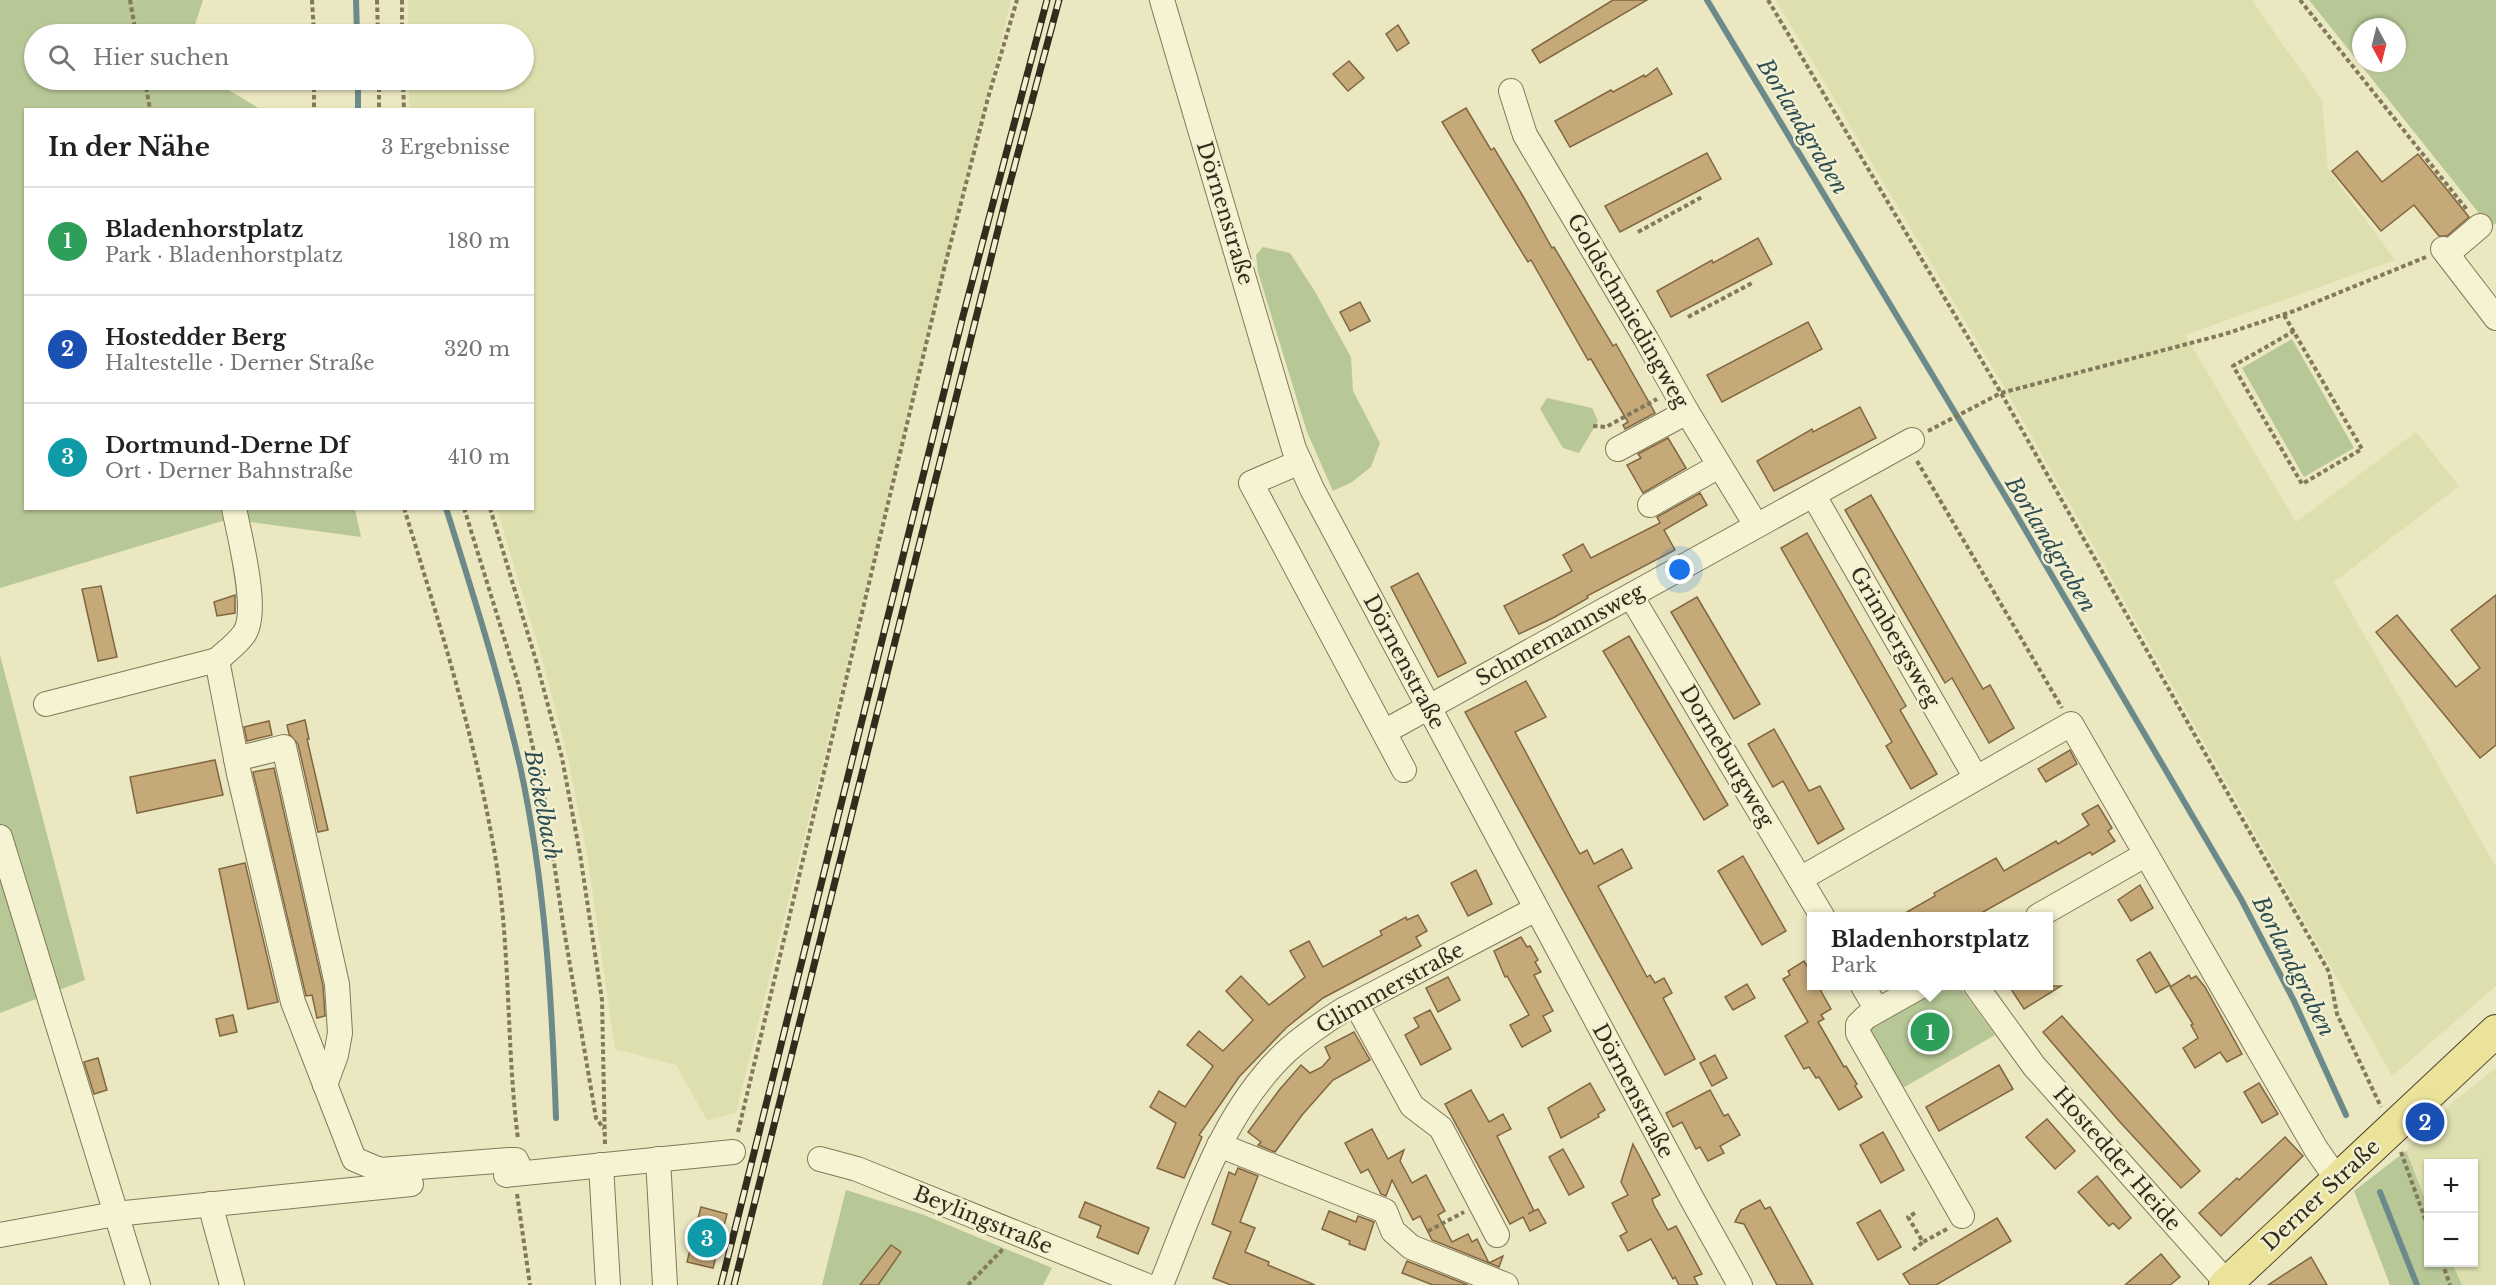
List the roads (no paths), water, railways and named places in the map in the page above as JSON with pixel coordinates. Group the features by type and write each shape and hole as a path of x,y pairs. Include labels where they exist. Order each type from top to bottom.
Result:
{"main road":[{"name":"Derner Straße","path":"2226,1284 2496,1031"}],"street":[{"name":"Dörnenstraße","path":"1162,0 1299,462 1536,909 1740,1285"},
{"name":"Goldschmiedingweg","path":"1511,91 1525,135 1756,525"},
{"path":"2480,226 2445,252 2496,318"},
{"path":"1618,449 1687,412"},
{"name":"Schmemannsweg","path":"1384,732 1909,442"},
{"path":"1299,462 1251,483 1404,770"},
{"path":"1650,505 1719,466"},
{"name":"Grimbergsweg","path":"1814,496 1976,778"},
{"path":"46,704 217,660 246,632 250,606 250,583 234,510"},
{"name":"Dorneburgweg","path":"1631,596 1820,912"},
{"path":"217,660 236,759 293,1002 354,1160 380,1170 509,1160 516,1161 518,1173"},
{"path":"1800,879 2071,724 2316,1149 2337,1179"},
{"path":"236,759 284,747 337,984 340,1033 336,1055 325,1085"},
{"path":"0,837 138,1285"},
{"path":"2045,912 2145,855"},
{"name":"Glimmerstraße","path":"1161,1285 1219,1145 1240,1109 1287,1051 1317,1027 1356,1004 1536,909"},
{"path":"1865,990 1877,1010"},
{"path":"1914,990 1877,1010 1857,1025 1858,1033 1958,1220"},
{"name":"Hostedder Heide","path":"1979,990 2034,1066 2226,1284"},
{"path":"1356,1004 1412,1106 1441,1128 1497,1235"},
{"path":"1219,1145 1384,1211 1393,1231 1411,1247 1506,1285"},
{"path":"0,1235 115,1214 733,1152"},
{"path":"658,1159 665,1285"},
{"name":"Beylingstraße","path":"820,1159 857,1169 1145,1285"},
{"path":"603,1165 608,1285"},
{"path":"210,1204 232,1285"}],"waterway":[{"name":"Böckelbach","path":"356,0 357,24"},
{"name":"Borlandgraben","path":"1707,0 2013,509 2241,899 2294,1001 2346,1115"},
{"name":"Böckelbach","path":"358,90 358,108"},
{"name":"Böckelbach","path":"447,510 504,701 529,809 546,941 556,1118"},
{"name":"Borlandgraben","path":"2380,1192 2417,1285"}],"railway":[{"path":"721,1285 963,316 1047,0"},
{"path":"734,1285 1007,194 1059,0"}],"place":[{"name":"Bladenhorstplatz","path":"1930,1032"},
{"name":"Hostedder Berg","path":"2425,1122"},
{"name":"Dortmund-Derne Df","path":"707,1238"}]}
